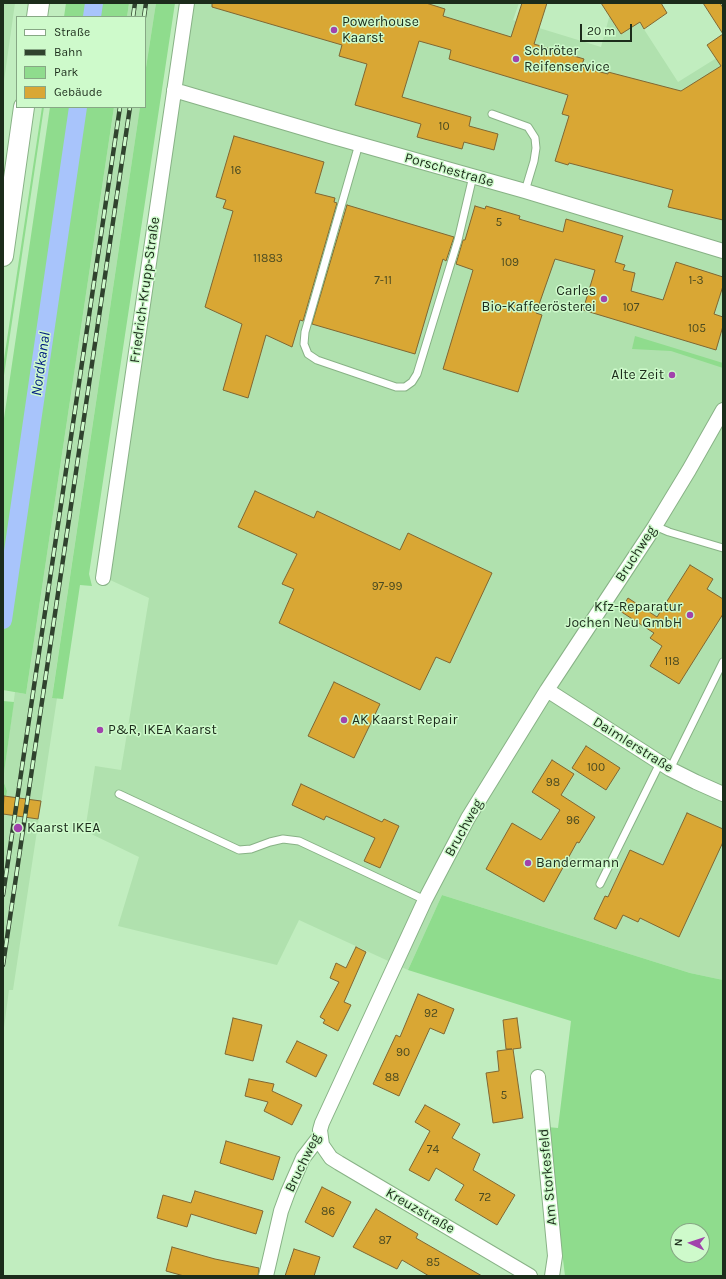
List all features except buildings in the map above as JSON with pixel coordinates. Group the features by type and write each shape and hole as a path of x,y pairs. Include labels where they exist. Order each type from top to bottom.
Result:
{"main road":[{"path":"36,16 38,3"},
{"path":"3,256 7,197 24,108"}],"street":[{"name":"Friedrich-Krupp-Straße","path":"103,578 187,3"},
{"name":"Porschestraße","path":"174,90 525,191 723,251"},
{"name":"Bruchweg","path":"266,1276 281,1211 288,1192 304,1158 320,1136 322,1122 425,900 468,818 547,690 655,526 723,410"},
{"name":"Daimlerstraße","path":"547,690 665,766 723,794"},
{"name":"Am Storkesfeld","path":"538,1077 555,1256 552,1276"},
{"name":"Kreuzstraße","path":"320,1136 322,1146 331,1158 530,1276"}],"lane":[{"path":"492,114 528,127 535,138 536,148 534,161 525,191"},
{"path":"359,144 304,332 304,344 308,354 317,360 396,387 405,387 412,382 417,374 458,240 472,176"},
{"path":"655,526 669,532 723,548"},
{"path":"600,884 723,662"},
{"path":"119,794 239,850 251,849 283,839 299,841 425,900"}],"shaded area":[{"path":"3,3 15,3 3,88"},
{"path":"129,3 156,3 146,68 146,16 127,16"},
{"path":"193,3 519,3 513,20 601,47 613,3 627,3 678,82 723,54 723,980 690,973 442,895 408,970 299,920 277,965 118,926 139,857 85,831 95,766 121,770 149,598 108,579"},
{"path":"114,108 140,108 52,697 57,698 13,990 9,990 3,1035 3,815 7,791 3,780 15,692 26,694"}],"green space":[{"path":"66,3 129,3 127,16 64,16"},
{"path":"156,3 175,3 89,574 92,586 80,585 63,699 52,698 140,108 146,108 146,68"},
{"path":"42,108 44,108 3,382 3,366"},
{"path":"50,108 114,108 26,694 3,690 3,425"},
{"path":"635,336 723,363 723,368 671,351 632,349"},
{"path":"3,701 14,702 3,780"},
{"path":"3,780 7,791 3,815"},
{"path":"442,895 690,973 723,980 723,1276 565,1276 547,1127 558,1128 571,1021 408,970"}],"waterway":[{"name":"Nordkanal","path":"92,16 94,3"},
{"name":"Nordkanal","path":"3,620 78,108"}],"railway":[{"path":"133,16 135,3"},
{"path":"144,16 146,3"},
{"path":"3,895 120,108"},
{"path":"3,965 130,108"}],"place":[{"name":"Powerhouse Kaarst","path":"334,30"},
{"name":"Schröter Reifenservice","path":"516,59"},
{"name":"Carles Bio-Kaffeerösterei","path":"604,299"},
{"name":"Alte Zeit","path":"672,375"},
{"name":"Kfz-Reparatur Jochen Neu GmbH","path":"690,615"},
{"name":"AK Kaarst Repair","path":"344,720"},
{"name":"P&R, IKEA Kaarst","path":"100,730"},
{"name":"Kaarst IKEA","path":"18,828"},
{"name":"Bandermann","path":"528,863"}]}
